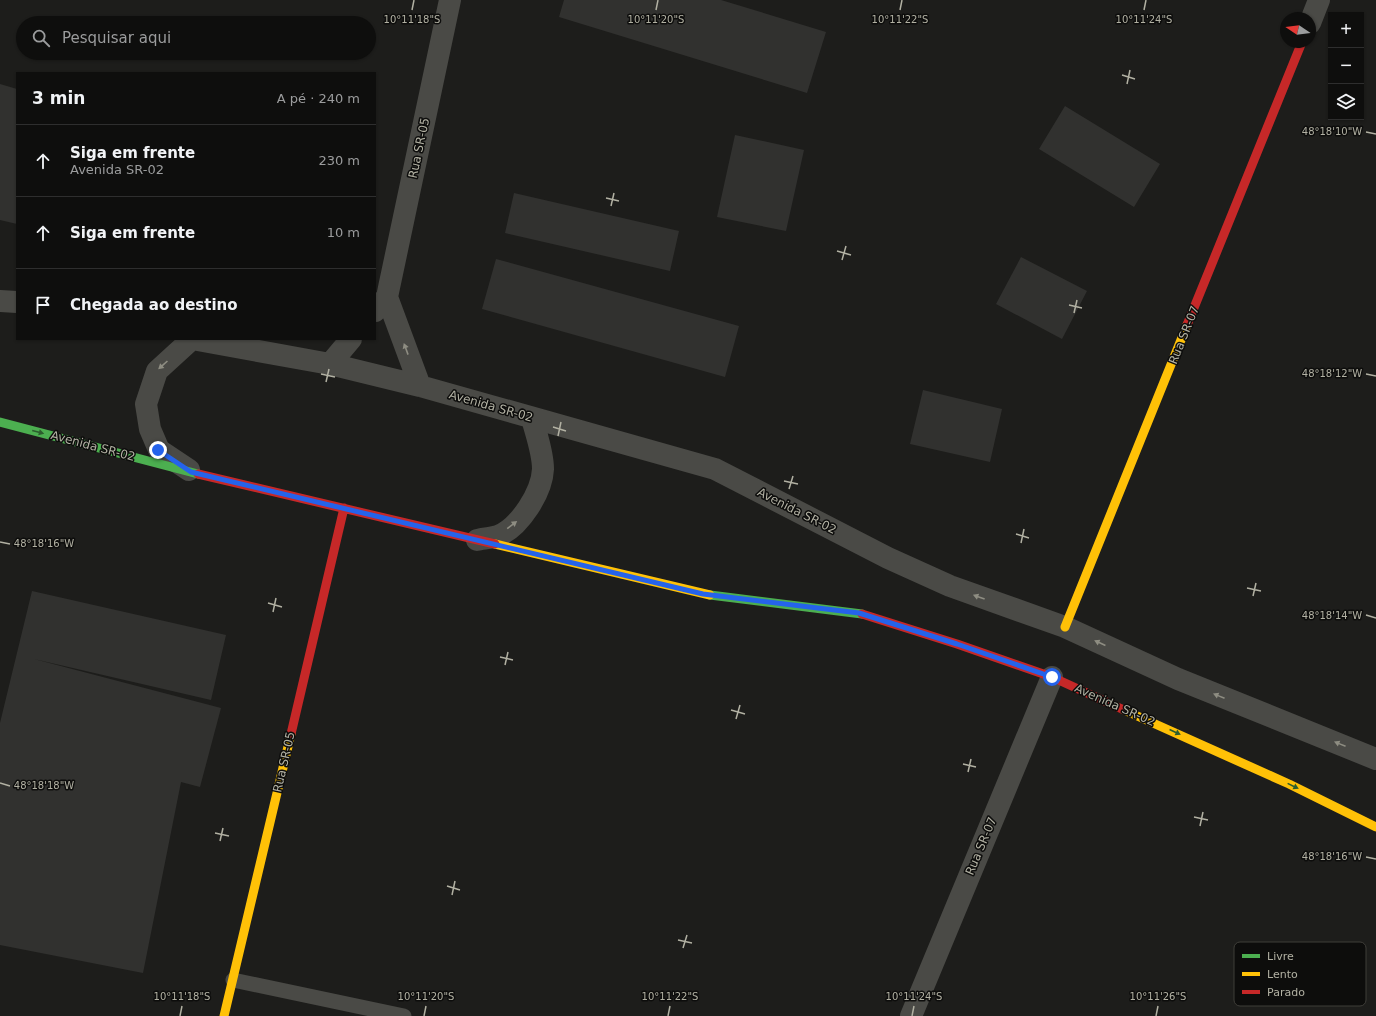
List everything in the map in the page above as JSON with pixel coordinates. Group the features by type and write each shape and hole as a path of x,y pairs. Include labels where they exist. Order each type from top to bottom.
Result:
{"street":[{"name":"Rua SR-05","path":"420,386 381,304 450,0"},
{"path":"1314,12 1319,0"},
{"name":"Rua SR-07","path":"1065,627 1300,48"},
{"path":"0,301 16,302"},
{"path":"191,340 157,371 146,404 150,429 158,450 191,472"},
{"name":"Avenida SR-02","path":"198,340 330,364 420,386 715,468 915,570 950,586 1065,627 1178,679 1376,759"},
{"path":"330,364 350,340"},
{"path":"477,540 499,536 521,519 539,487 543,470 541,452 532,418"},
{"name":"Avenida SR-02","path":"0,422 191,472 703,594 859,613 957,644 1052,677 1289,784 1376,827"},
{"name":"Rua SR-05","path":"224,1016 344,508"},
{"name":"Rua SR-07","path":"911,1016 1052,677"}],"lane":[{"path":"233,980 404,1016"}],"shaded area":[{"path":"0,0 1376,0 1376,1016 0,1016"}],"building":[{"path":"564,0 721,0 826,32 807,93 559,17"},
{"path":"0,84 16,89 16,224 0,220"},
{"path":"1065,106 1160,164 1134,207 1039,149"},
{"path":"735,135 804,150 786,231 717,217"},
{"path":"514,193 679,231 670,271 505,233"},
{"path":"1021,257 1087,291 1062,339 996,304"},
{"path":"496,259 739,326 725,377 482,309"},
{"path":"923,390 1002,409 990,462 910,444"},
{"path":"32,591 226,635 211,700 34,659 221,708 200,787 181,782 143,973 0,945 0,723"}],"traffic: fast":[{"path":"0,422 198,474"},
{"path":"710,595 862,614"}],"traffic: slow":[{"path":"1065,627 1187,325"},
{"path":"495,544 710,595"},
{"path":"1124,710 1289,784 1376,827"},
{"path":"224,1016 291,734"}],"traffic: jam":[{"path":"1187,325 1300,48"},
{"path":"198,474 495,544"},
{"path":"291,734 344,508"},
{"path":"862,614 957,644 1052,677 1124,710"}],"route":[{"path":"158,450 191,472 703,594 859,613 957,644 1052,677"}]}
